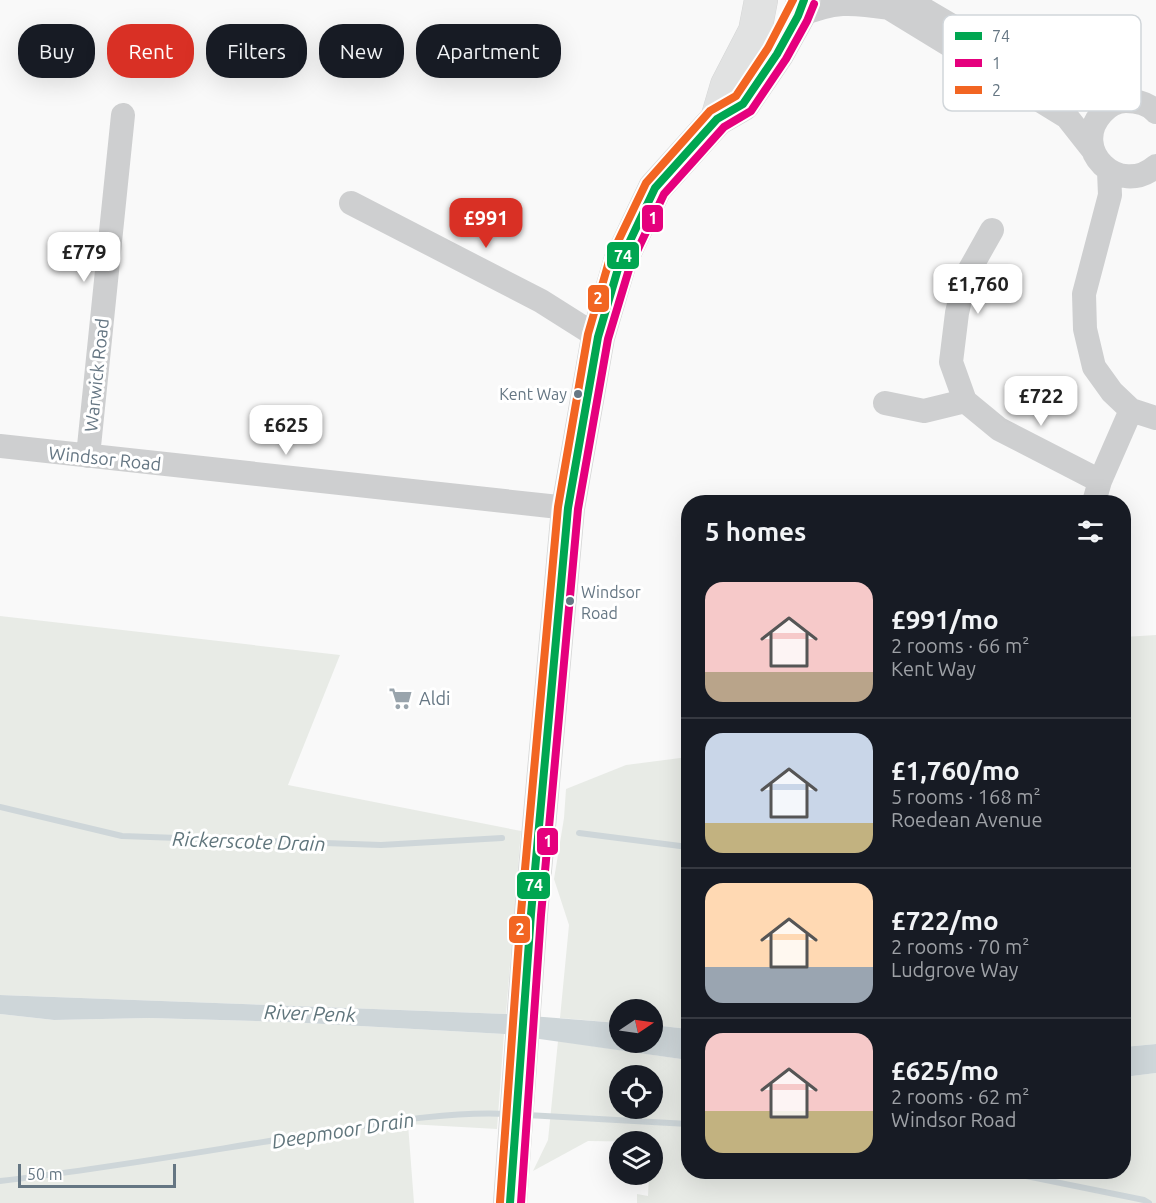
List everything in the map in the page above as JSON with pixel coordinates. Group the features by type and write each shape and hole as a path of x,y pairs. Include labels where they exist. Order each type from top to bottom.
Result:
{"highway":[{"path":"717,119 727,85 755,32 760,0"},
{"path":"510,1203 531,914 568,508 598,337 620,262 655,188 717,119 743,104 777,54 801,8"}],"street":[{"path":"801,8 852,3 892,3 943,29"},
{"path":"892,3 943,36"},
{"path":"1141,103 1155,109"},
{"path":"1058,111 1067,117 1109,171 1123,177 1148,171"},
{"path":"1093,150 1091,137 1096,121 1103,111"},
{"name":"Warwick Road","path":"88,456 123,115"},
{"path":"1109,171 1110,195 1084,294 1085,329 1095,367 1112,392 1131,410 1156,418"},
{"path":"1110,195 1148,171"},
{"path":"351,203 541,302 598,337"},
{"path":"992,230 965,278 957,313 951,362 964,401 999,429 1097,492 1131,410"},
{"path":"885,403 924,411 964,401"},
{"name":"Windsor Road","path":"0,446 568,508"}],"shaded area":[{"path":"0,616 340,655 288,785 521,831 506,1014 0,995"},
{"path":"1156,635 1156,1044 1131,1046 1131,637"},
{"path":"681,758 681,1028 663,1026 663,999 609,999 609,1022 560,1018 569,925 554,879 564,818 566,789 626,765"},
{"path":"0,1014 54,1020 149,1018 288,1022 504,1034 497,1129 408,1124 414,1203 0,1203"},
{"path":"558,1041 609,1048 609,1053 640,1053 681,1059 681,1179 1131,1179 1131,1076 1156,1073 1156,1203 637,1203 637,1194 648,1196 649,1185 663,1185 663,1131 609,1131 609,1141 588,1141 533,1171 548,1140"}],"water":[{"name":"River Penk","path":"0,995 506,1014 609,1022 609,1049 504,1034 288,1022 149,1018 54,1020 0,1014"},
{"path":"663,1026 681,1028 681,1059 638,1053 663,1053"},
{"path":"1156,1044 1156,1073 1131,1076 1131,1046"}],"waterway":[{"name":"Rickerscote Drain","path":"0,807 122,836 381,845 502,838"},
{"name":"Rickerscote Drain","path":"579,833 681,846"},
{"name":"Deepmoor Drain","path":"0,1181 411,1119 459,1114 508,1114"},
{"name":"Deepmoor Drain","path":"527,1115 681,1124"},
{"name":"Deepmoor Drain","path":"1040,1179 1144,1200 1149,1203"}],"transit line":[{"name":"2","path":"500,1202 521,913 558,507 588,334 610,258 646,183 710,111 736,96 768,48 793,0"},
{"name":"74","path":"510,1203 531,914 568,508 598,337 620,262 655,188 717,119 743,104 777,54 804,0"},
{"name":"1","path":"521,1203 541,915 578,509 608,339 630,266 664,194 724,127 751,111 786,59 814,4"}],"place":[{"name":"Kent Way","path":"578,394"},
{"name":"Windsor Road","path":"570,601"},
{"name":"Aldi","path":"401,698"}]}
